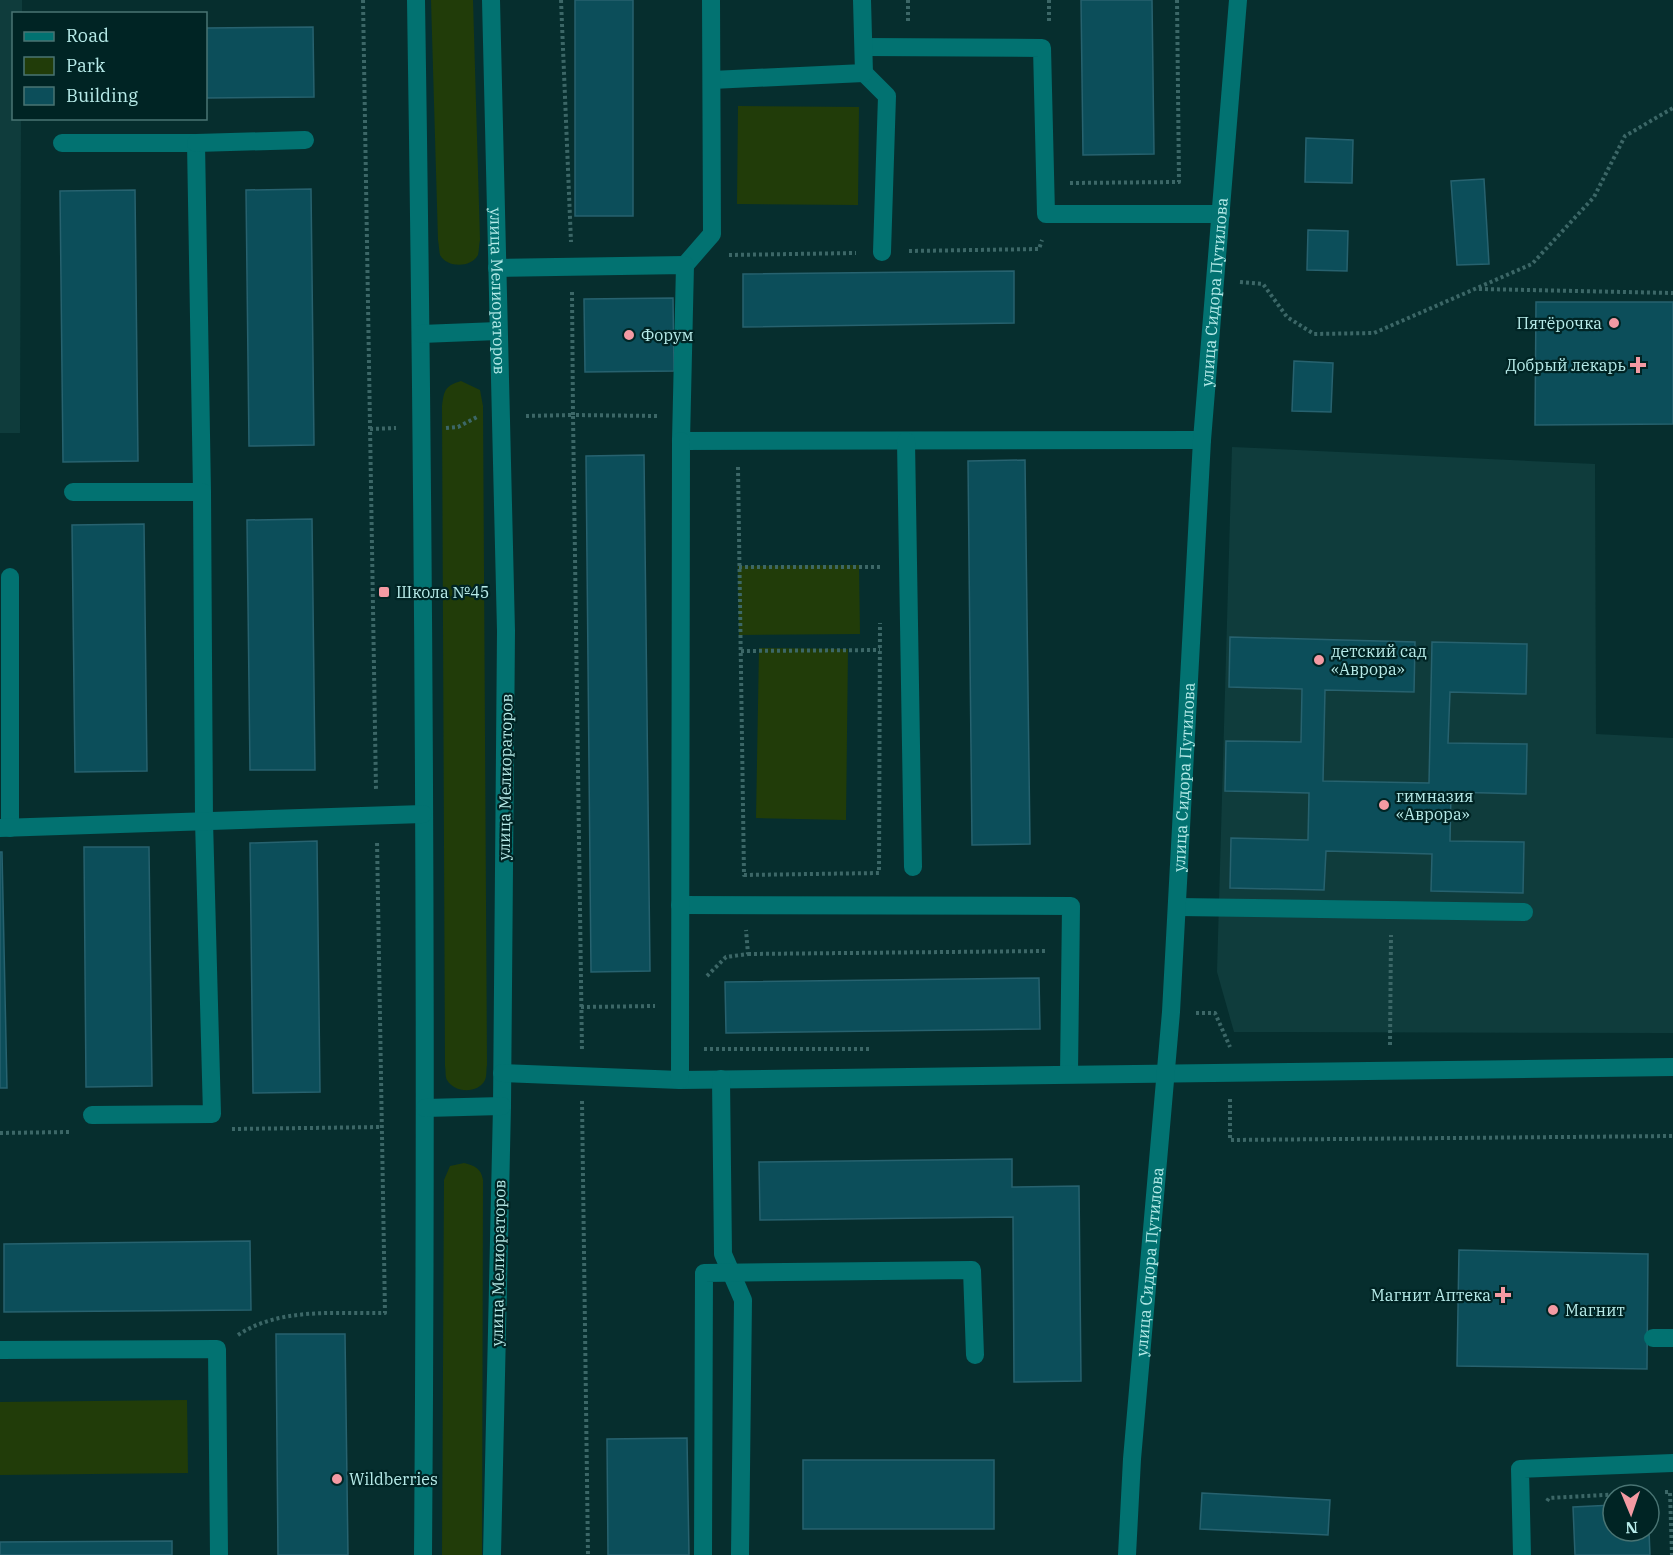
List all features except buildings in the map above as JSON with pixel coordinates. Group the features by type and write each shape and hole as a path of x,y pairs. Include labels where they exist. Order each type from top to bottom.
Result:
{"street":[{"path":"416,0 422,428 425,1108 423,1555"},
{"name":"улица Мелиораторов","path":"491,0 506,631 502,1106 492,1555"},
{"path":"680,1080 681,441 689,260 712,234 711,0"},
{"path":"862,0 864,73 887,96 882,252"},
{"name":"улица Сидора Путилова","path":"1127,1555 1132,1459 1166,1073 1178,907 1202,440 1238,0"},
{"path":"864,47 1042,48 1046,214 1221,214"},
{"path":"712,80 864,73"},
{"path":"62,143 305,140"},
{"path":"92,1115 212,1114 204,821 202,492 196,143"},
{"path":"497,268 572,267 689,260"},
{"path":"421,334 498,331"},
{"path":"681,441 1202,440"},
{"path":"906,441 913,867"},
{"path":"73,492 202,492"},
{"path":"10,577 5,828 423,814"},
{"path":"680,905 1071,906 1069,1074"},
{"path":"1178,907 1524,912"},
{"path":"502,1073 680,1080 1673,1067"},
{"path":"721,1079 723,1254 743,1300 740,1555"},
{"path":"425,1108 502,1106"},
{"path":"703,1555 704,1273 972,1270 975,1355"},
{"path":"1653,1338 1673,1338"},
{"path":"0,1350 217,1349 219,1555"},
{"path":"1522,1555 1520,1468 1673,1463"}],"path":[{"path":"217,1349 254,1324 297,1314 385,1313 363,0"},
{"path":"561,0 572,267"},
{"path":"1049,0 1049,22"},
{"path":"1064,183 1179,182 1178,0"},
{"path":"1215,280 1263,284 1287,317 1314,334 1374,333 1532,264 1594,197 1625,136 1673,108"},
{"path":"689,260 882,252 1039,249"},
{"path":"1476,288 1673,293"},
{"path":"370,429 458,427 473,417 573,415 588,1555"},
{"path":"738,440 744,875 748,954"},
{"path":"880,555 880,579"},
{"path":"740,567 880,567"},
{"path":"744,875 879,873 880,614"},
{"path":"741,651 880,650"},
{"path":"1390,1071 1392,910"},
{"path":"703,984 708,973 726,957 748,954 1046,950 1046,961"},
{"path":"1661,1492 1670,1492 1672,1555"},
{"path":"1543,1506 1548,1498 1601,1495"}],"shaded area":[{"path":"0,0 22,0 22,12 12,12 12,120 21,120 20,433 0,433"},
{"path":"1232,447 1595,464 1596,734 1673,738 1673,1033 1234,1032 1217,972"}],"green space":[{"path":"431,0 473,0 480,240 478,255 475,259 459,265 443,259 439,252"},
{"path":"738,106 859,107 858,205 737,204"},
{"path":"461,381 480,390 483,406 487,1065 486,1078 482,1085 472,1090 460,1089 450,1084 446,1079 445,1066 442,406 446,389"},
{"path":"859,565 860,634 739,635 738,566"},
{"path":"759,648 848,649 846,820 756,818"},
{"path":"464,1163 477,1168 483,1180 482,1555 442,1555 444,1180 450,1166"},
{"path":"187,1400 188,1473 0,1475 0,1402"}],"place":[{"name":"Пятёрочка","path":"1614,323"},
{"name":"Форум","path":"629,335"},
{"name":"Добрый лекарь","path":"1638,365"},
{"name":"Школа №45","path":"384,592"},
{"name":"детский сад «Аврора»","path":"1319,660"},
{"name":"гимназия «Аврора»","path":"1384,805"},
{"name":"Магнит Аптека","path":"1503,1295"},
{"name":"Магнит","path":"1553,1310"},
{"name":"Wildberries","path":"337,1479"}]}
